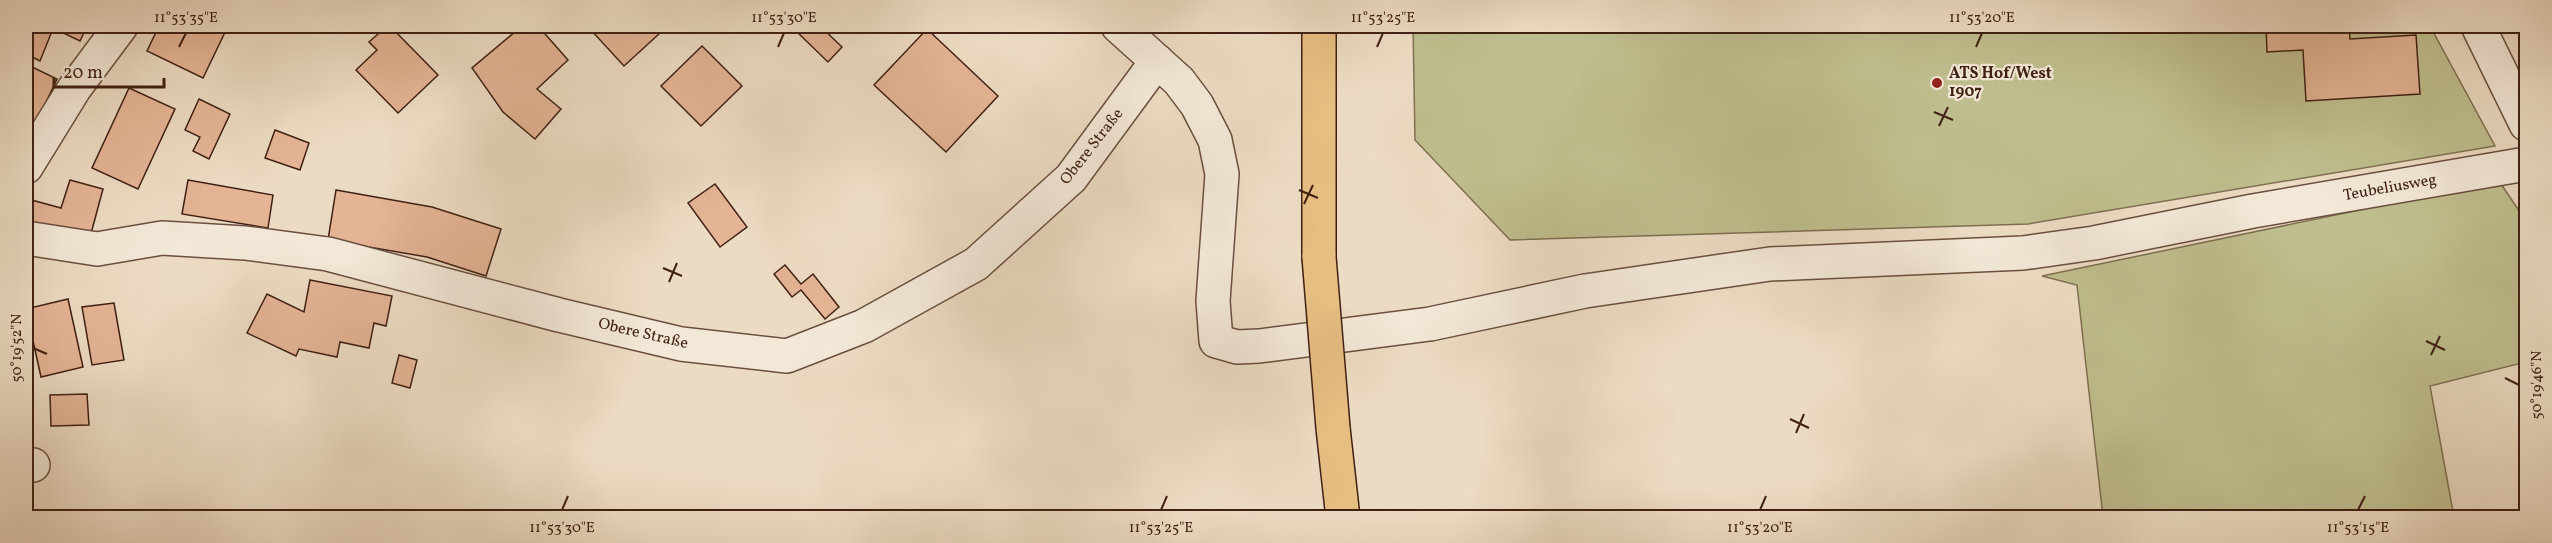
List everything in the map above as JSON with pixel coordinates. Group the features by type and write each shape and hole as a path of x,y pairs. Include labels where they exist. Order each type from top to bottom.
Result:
{"main road":[{"path":"1320,26 1319,256 1343,518"}],"street":[{"path":"26,167 74,89 121,26"},
{"path":"1118,26 1157,61"},
{"path":"2478,26 2526,124"},
{"name":"Teubeliusweg","path":"1157,61 1179,81 1197,105 1215,140 1222,174 1216,248 1214,323 1216,340 1237,347 1430,324 1585,291 1770,264 2023,253 2094,243 2253,211 2526,164"},
{"name":"Obere Straße","path":"26,238 97,249 162,238 245,243 328,254 559,315 681,344 787,357 864,326 976,264 1071,178 1157,61"}],"shaded area":[{"name":"ATS Hof/West 1907","path":"1413,26 2430,26 2495,146 2028,224 1510,240 1415,140"},
{"path":"2499,181 2526,221 2526,362 2430,386 2454,517 2103,517 2077,285 2042,276"}],"building":[{"path":"26,26 42,26 52,31 40,61 26,54"},
{"path":"49,26 87,26 80,41"},
{"path":"159,26 228,26 203,78 147,51"},
{"path":"387,26 390,26 438,75 398,113 356,70 377,50 369,42"},
{"path":"522,26 538,26 568,60 537,89 561,109 535,139 503,112 472,68"},
{"path":"592,26 653,26 660,33 624,66 589,28"},
{"path":"801,26 820,26 842,47 828,62 796,31"},
{"path":"2266,26 2349,26 2350,39 2416,35 2420,94 2306,101 2303,50 2267,52"},
{"path":"927,29 998,96 946,152 874,85"},
{"path":"702,46 742,86 701,126 661,86"},
{"path":"26,64 57,79 26,144"},
{"path":"129,88 175,109 138,189 92,168"},
{"path":"199,99 230,114 209,159 193,151 200,137 185,130"},
{"path":"275,130 309,143 300,170 265,158"},
{"path":"70,180 103,189 89,241 26,224 28,199 61,208"},
{"path":"188,180 273,195 268,228 182,214"},
{"path":"715,184 747,227 720,247 688,203"},
{"path":"336,190 432,207 501,229 486,276 427,257 328,240"},
{"path":"785,265 801,284 813,274 839,307 825,319 801,290 792,297 774,274"},
{"path":"310,280 392,296 386,326 374,323 369,348 340,342 337,357 299,349 296,356 247,333 267,294 304,312"},
{"path":"68,299 83,367 41,377 26,309"},
{"path":"114,303 124,360 92,365 82,307"},
{"path":"399,355 417,360 410,388 392,383"},
{"path":"87,394 89,425 51,426 50,395"}],"place":[{"name":"ATS Hof/West 1907","path":"1937,83"}]}
